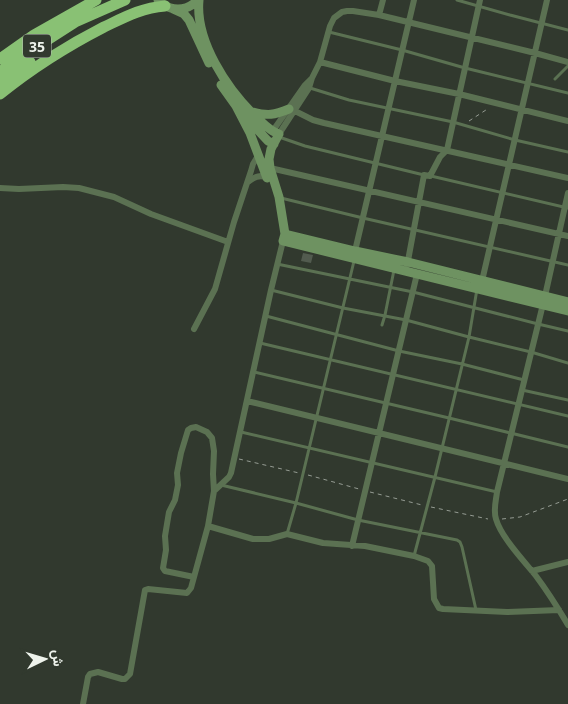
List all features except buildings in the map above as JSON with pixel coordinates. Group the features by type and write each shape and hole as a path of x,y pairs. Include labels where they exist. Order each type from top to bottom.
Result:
{"highway":[{"path":"0,59 34,35 96,0"},
{"name":"35","path":"0,72 26,53 125,0"},
{"name":"35","path":"0,84 77,27 149,0"},
{"path":"0,94 36,67 81,39 134,12 165,5"}],"street":[{"path":"165,5 179,9 187,8 198,0"},
{"path":"198,0 200,24 212,55 226,83 274,138"},
{"path":"379,15 383,0"},
{"path":"355,255 414,0"},
{"path":"480,285 491,247 547,0"},
{"path":"407,267 419,202 427,175 447,150 479,3"},
{"path":"165,5 184,14 191,23 209,64 236,106 250,133 274,198 280,202"},
{"path":"194,329 215,289 253,164 309,88 320,62 334,18 342,12 353,11 379,15 568,62"},
{"path":"320,62 568,121"},
{"path":"292,110 305,85 312,78"},
{"path":"236,106 274,138"},
{"path":"250,111 269,115 292,110 313,120 568,178"},
{"path":"214,491 230,476 235,458 265,316 284,238 280,202 270,168 269,157 274,138"},
{"path":"270,168 568,236"},
{"path":"248,182 259,176 268,178"},
{"path":"0,188 79,188 114,197 151,214 228,242"},
{"path":"568,193 494,510 496,520 513,548 551,597 568,625"},
{"path":"284,238 544,300 568,302"},
{"path":"355,255 395,268 407,267 417,274 480,285"},
{"path":"352,546 417,274"},
{"path":"544,300 568,311"},
{"path":"247,401 568,480"},
{"path":"83,704 90,674 98,672 125,679 130,674 145,590 187,593 191,588 208,526 214,491 214,451 212,438 207,432 191,428 188,430 181,453 175,500 169,512 163,568 165,571 194,577"},
{"path":"208,526 253,539 269,539 287,534 323,543 371,547 414,556 428,561 432,566 434,600 439,608 507,612 559,610"},
{"path":"532,571 568,562"}],"lane":[{"path":"456,0 479,3 568,30"},
{"path":"328,32 568,93"},
{"path":"554,79 568,66"},
{"path":"309,88 349,100 453,122 515,140 568,152"},
{"path":"274,138 376,164 566,207"},
{"path":"280,202 363,218 568,265"},
{"path":"287,534 355,255"},
{"path":"277,264 413,292 568,331"},
{"path":"382,325 395,268"},
{"path":"414,556 435,477 480,285"},
{"path":"271,290 343,308 406,320 568,363"},
{"path":"265,316 399,351 462,364 524,380"},
{"path":"259,343 568,416"},
{"path":"253,372 568,447"},
{"path":"522,390 568,400"},
{"path":"240,432 497,492"},
{"path":"220,485 358,520 457,540 462,546 476,611"}],"path":[{"path":"463,126 495,104"},
{"path":"235,458 427,506 496,520 520,517 568,499"}]}
